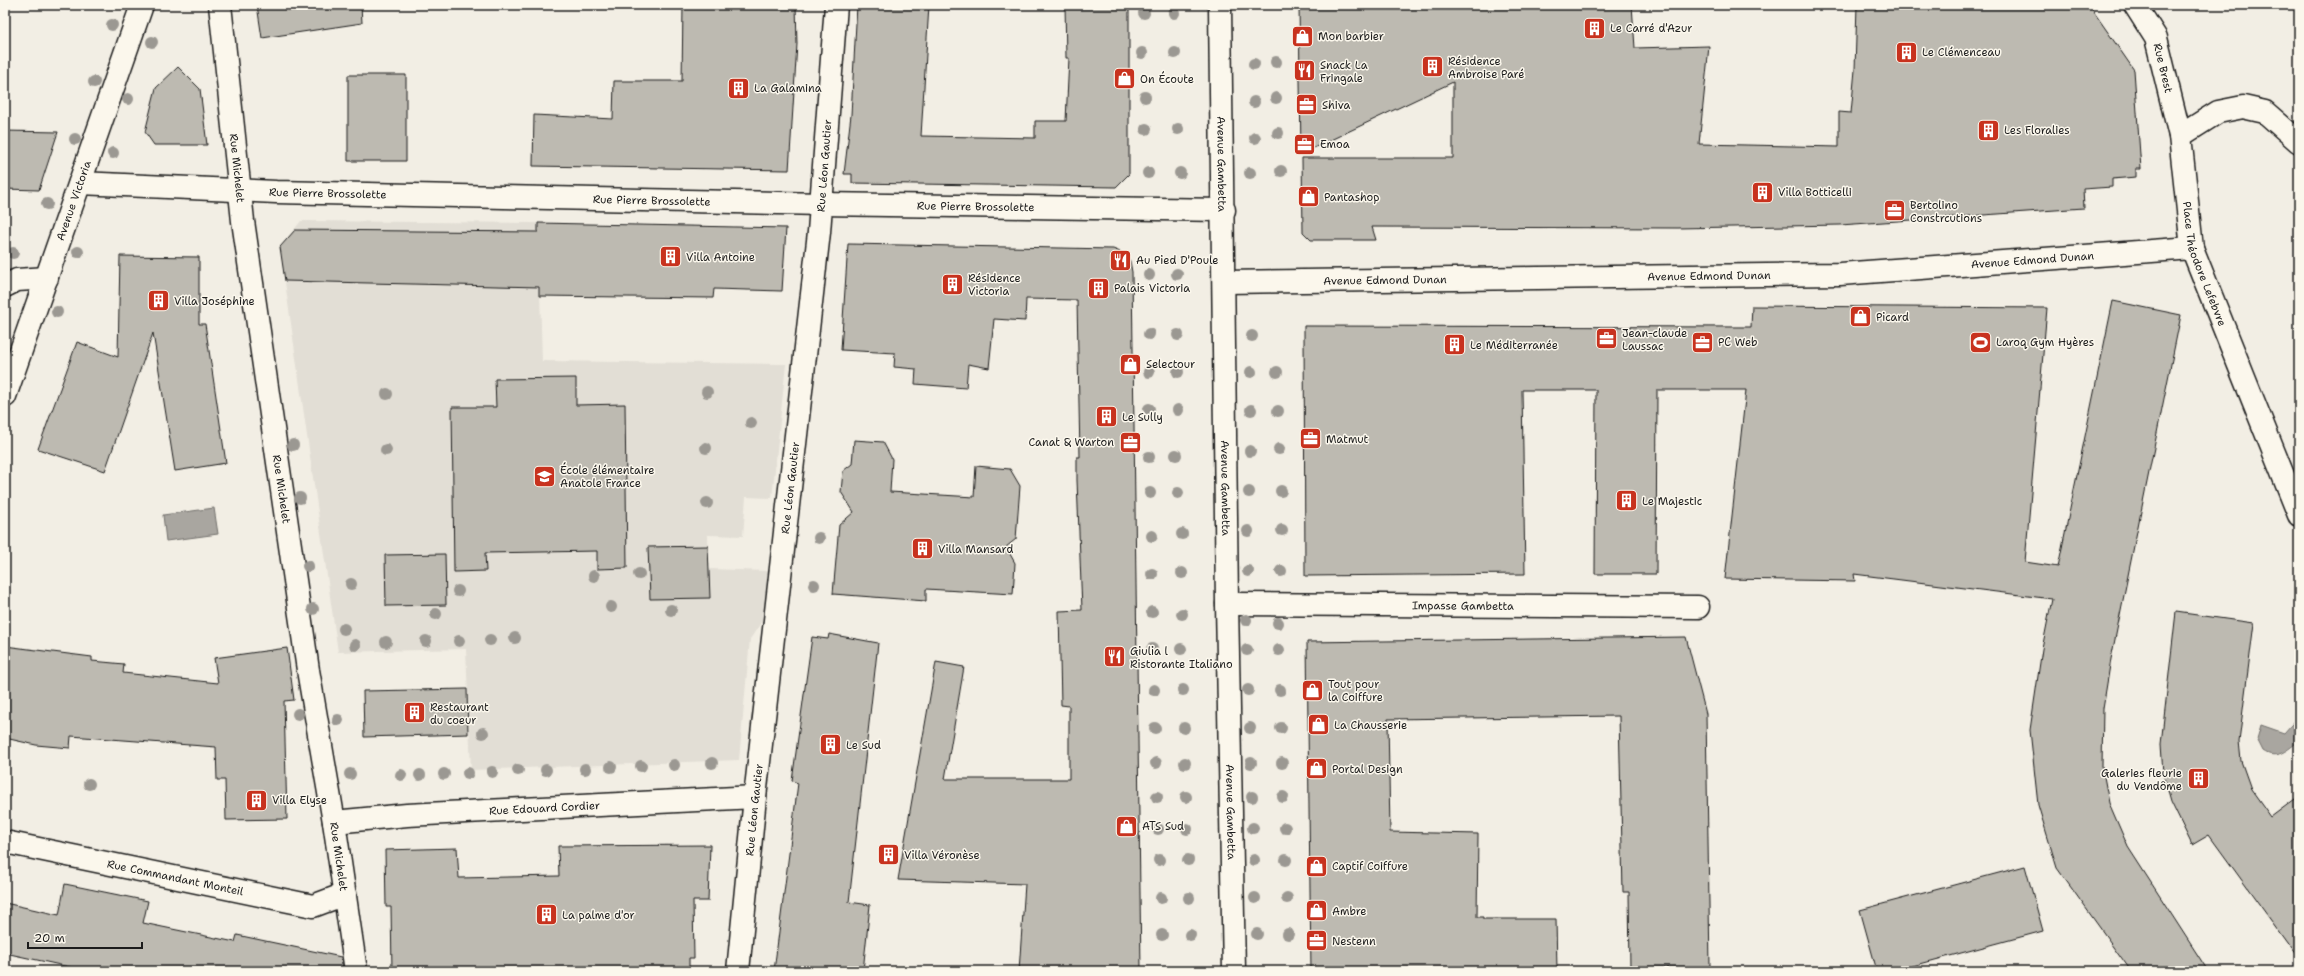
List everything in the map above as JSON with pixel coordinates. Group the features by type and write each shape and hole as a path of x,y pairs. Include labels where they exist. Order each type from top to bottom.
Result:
{"street":[{"name":"Avenue Victoria","path":"5,396 142,5"},
{"name":"Rue Michelet","path":"220,5 239,190 308,670 334,822 356,971"},
{"name":"Rue Léon Gautier","path":"738,971 755,797 821,204 836,5"},
{"name":"Avenue Gambetta","path":"1220,5 1225,282 1227,604 1234,971"},
{"name":"Rue Brest","path":"2135,5 2156,38 2180,136"},
{"path":"2180,136 2218,112 2243,107 2289,120 2299,142"},
{"name":"Place Théodore Lefebvre","path":"2180,136 2192,248 2299,515"},
{"name":"Rue Pierre Brossolette","path":"80,183 239,190 821,204 1224,210"},
{"name":"Avenue Edmond Dunan","path":"1225,282 1840,274 2192,248"},
{"path":"5,286 17,280 47,278"},
{"name":"Impasse Gambetta","path":"1227,604 1698,607"},
{"name":"Rue Edouard Cordier","path":"334,822 407,815 755,797"},
{"name":"Rue Commandant Monteil","path":"5,842 314,906 345,894"}],"shaded area":[{"name":"École élémentaire Anatole France","path":"301,221 538,223 542,361 786,364 772,498 746,497 743,536 708,535 709,569 768,571 767,614 750,639 739,760 471,770 466,649 338,652 280,247"},
{"path":"214,508 218,534 166,541 163,515"},
{"path":"2299,716 2299,741 2282,753 2273,755 2263,751 2257,739 2261,725 2284,733"}],"building":[{"path":"257,5 361,5 362,23 262,38"},
{"name":"La Galamina","path":"683,5 796,5 797,44 789,170 533,166 534,115 613,119 614,81 682,81"},
{"path":"857,5 929,5 921,136 1035,138 1035,121 1066,121 1069,58 1066,58 1065,5 1129,5 1129,174 1116,187 852,183 852,174 844,174 851,115"},
{"path":"1299,5 1632,5 1635,48 1709,46 1699,144 1839,147 1839,112 1851,113 1855,70 1857,5 2089,5 2134,70 2141,169 2136,169 2136,177 2112,179 2112,187 2083,189 2084,208 1840,225 1678,228 1372,227 1376,240 1311,240 1303,232 1302,158 1453,158 1453,82 1301,154"},
{"path":"178,67 200,89 207,145 154,145 145,132 156,88"},
{"path":"348,75 406,75 406,161 348,161"},
{"path":"5,131 58,132 39,190 5,189"},
{"path":"538,223 786,228 782,291 714,289 713,298 539,296 539,287 285,281 280,247 295,230 538,232"},
{"path":"848,244 1113,249 1125,254 1130,261 1132,272 1141,971 1019,971 1025,884 898,880 936,662 964,667 945,779 1069,779 1069,706 1061,705 1059,611 1082,610 1077,480 1077,457 1080,457 1077,300 1026,299 1025,321 994,319 989,368 968,364 966,388 915,384 916,369 894,367 895,353 841,350"},
{"path":"120,256 199,257 199,324 205,324 226,463 175,471 153,333 105,471 38,449 77,342 118,357"},
{"path":"2113,301 2181,315 2111,659 2103,708 2102,766 2109,803 2128,847 2208,971 2131,971 2057,868 2038,805 2030,730 2042,649 2052,599 1854,574 1855,581 1725,579 1746,390 1657,390 1656,574 1595,574 1596,390 1522,390 1525,574 1305,576 1304,326 1751,327 1752,306 2047,308 2025,562 2058,567"},
{"path":"576,378 576,405 625,404 627,568 597,569 597,551 485,553 486,571 454,572 452,407 496,407 495,379"},
{"name":"Villa Mansard","path":"854,440 883,442 892,459 890,492 974,497 976,466 1010,469 1020,486 1016,539 1006,547 1015,563 1013,594 926,589 926,601 833,594 839,525 854,512 841,492 843,471 852,464"},
{"path":"708,546 710,598 650,599 648,547"},
{"path":"445,554 446,605 386,606 385,555"},
{"name":"Galeries fleurie du Vendôme","path":"2176,612 2254,623 2239,741 2241,761 2251,789 2271,817 2299,796 2299,959 2209,835 2192,845 2171,802 2163,774 2161,744"},
{"path":"829,634 878,643 849,902 870,905 863,971 774,971 798,783 792,781 812,637 828,639"},
{"path":"1686,637 1706,714 1710,967 1630,968 1629,892 1623,892 1619,716 1388,719 1390,832 1478,834 1477,917 1483,917 1483,919 1556,919 1557,971 1311,971 1307,642"},
{"path":"5,646 92,657 92,661 124,664 123,673 218,683 214,658 287,648 294,700 284,701 287,819 226,820 225,780 217,780 216,747 71,736 70,748 36,745 5,738"},
{"name":"Restaurant du coeur","path":"467,689 468,734 364,737 363,691"},
{"name":"La palme d'or","path":"710,845 708,901 693,901 694,958 689,958 689,971 392,971 391,907 386,907 385,850 457,848 459,878 559,876 558,846"},
{"path":"2025,866 2043,931 1894,971 1877,971 1860,910"},
{"path":"65,884 148,901 143,923 235,942 237,935 341,957 343,971 88,971 5,953 5,903 59,915"}],"place":[{"name":"Le Carré d'Azur","path":"1594,28"},
{"name":"Mon barbier","path":"1303,36"},
{"name":"Le Clémenceau","path":"1907,52"},
{"name":"Résidence Ambroise Paré","path":"1432,67"},
{"name":"Snack La Fringale","path":"1305,71"},
{"name":"On Écoute","path":"1125,79"},
{"name":"La Galamina","path":"738,88"},
{"name":"Shiva","path":"1306,105"},
{"name":"Les Floralies","path":"1989,130"},
{"name":"Emoa","path":"1304,144"},
{"name":"Villa Botticelli","path":"1762,192"},
{"name":"Pantashop","path":"1309,197"},
{"name":"Bertolino Constrcutions","path":"1894,211"},
{"name":"Villa Antoine","path":"670,257"},
{"name":"Au Pied D'Poule","path":"1120,260"},
{"name":"Résidence Victoria","path":"953,284"},
{"name":"Palais Victoria","path":"1098,288"},
{"name":"Villa Joséphine","path":"159,301"},
{"name":"Picard","path":"1860,317"},
{"name":"Jean-claude Laussac","path":"1606,339"},
{"name":"PC Web","path":"1703,342"},
{"name":"Laroq Gym Hyères","path":"1981,342"},
{"name":"Le Méditerranée","path":"1454,345"},
{"name":"Selectour","path":"1130,364"},
{"name":"Le Sully","path":"1106,417"},
{"name":"Matmut","path":"1311,439"},
{"name":"Canat & Warton","path":"1130,442"},
{"name":"École élémentaire Anatole France","path":"544,476"},
{"name":"Le Majestic","path":"1626,501"},
{"name":"Villa Mansard","path":"922,549"},
{"name":"Giulia l Ristorante Italiano","path":"1115,657"},
{"name":"Tout pour la Coiffure","path":"1313,690"},
{"name":"Restaurant du coeur","path":"415,713"},
{"name":"La Chausserie","path":"1319,725"},
{"name":"Le Sud","path":"831,745"},
{"name":"Portal Design","path":"1317,769"},
{"name":"Galeries fleurie du Vendôme","path":"2198,779"},
{"name":"Villa Elyse","path":"256,800"},
{"name":"ATS Sud","path":"1126,826"},
{"name":"Villa Véronèse","path":"889,855"},
{"name":"Captif Coiffure","path":"1317,866"},
{"name":"Ambre","path":"1316,911"},
{"name":"La palme d'or","path":"547,915"},
{"name":"Nestenn","path":"1317,941"}]}
